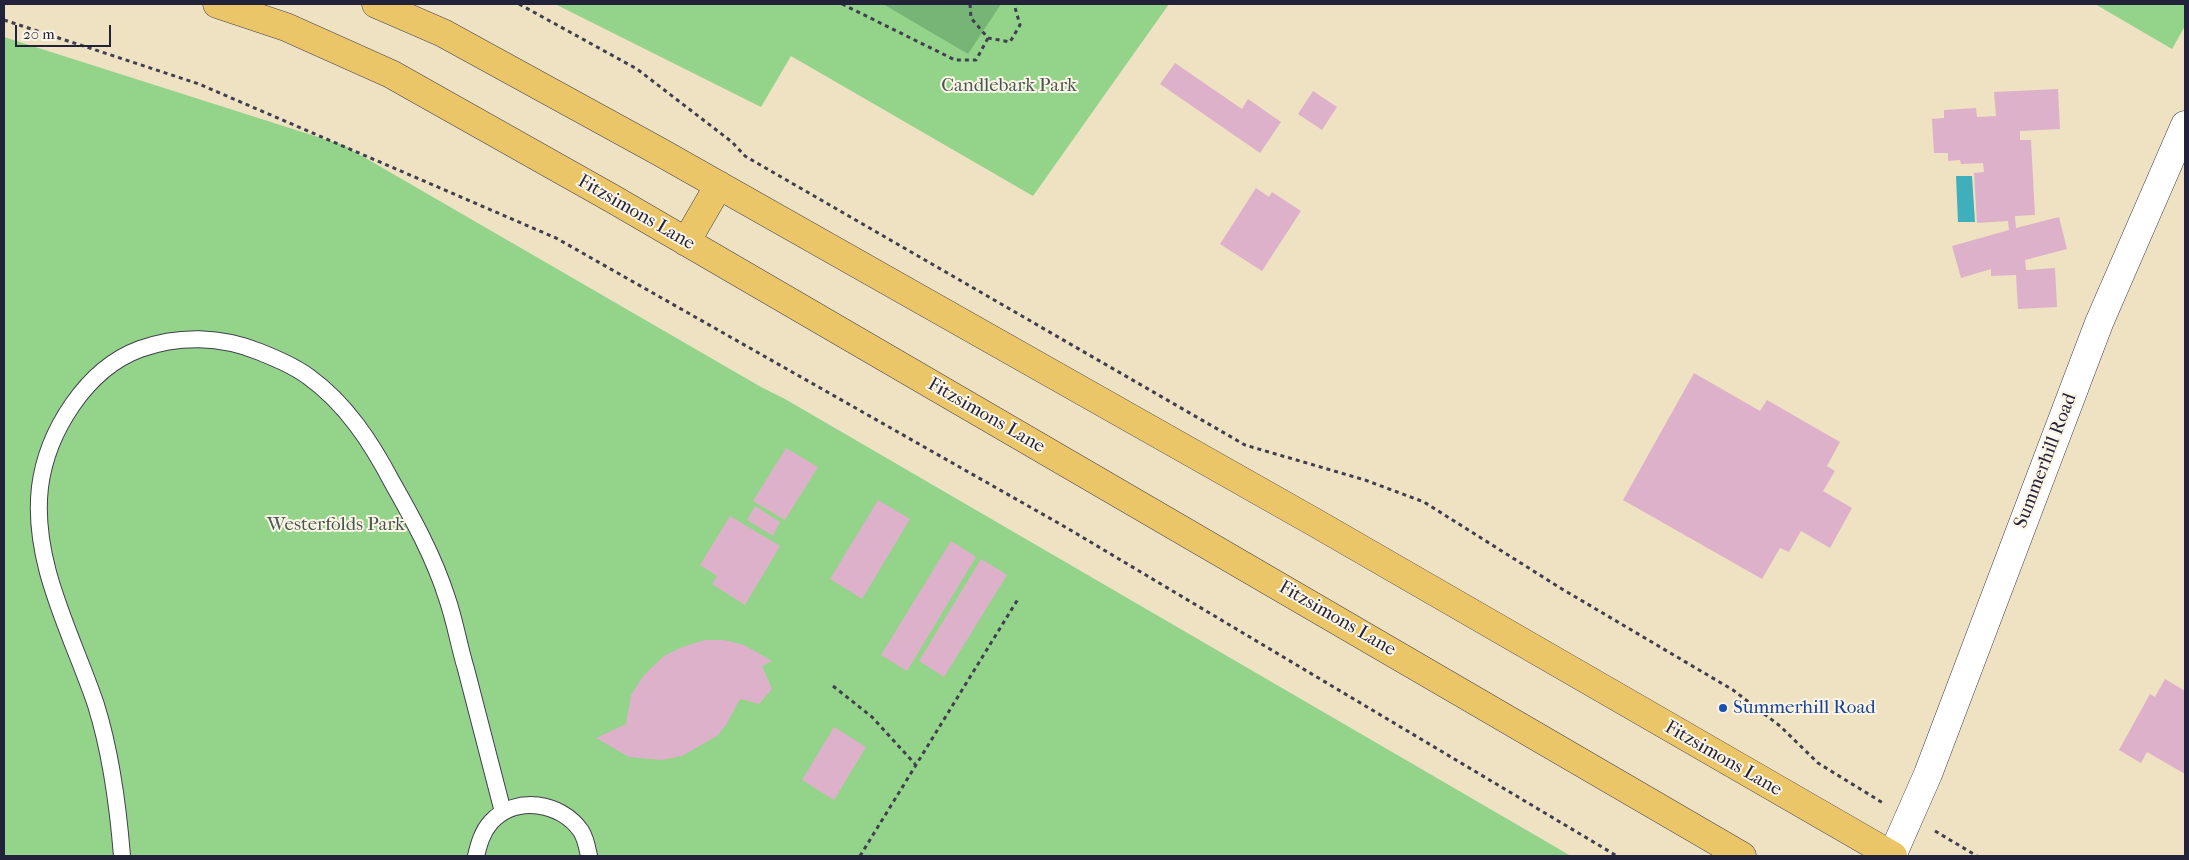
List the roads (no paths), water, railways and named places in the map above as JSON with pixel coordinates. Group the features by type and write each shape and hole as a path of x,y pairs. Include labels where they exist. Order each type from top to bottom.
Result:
{"main road":[{"name":"Fitzsimons Lane","path":"217,4 286,27 391,74 686,242 1742,856"},
{"name":"Fitzsimons Lane","path":"376,4 443,33 719,185 1314,522 1892,856"},
{"path":"686,242 719,185"}],"street":[{"name":"Summerhill Road","path":"1892,856 1910,817 2099,323 2185,125"}],"lane":[{"path":"122,856 110,768 96,708 51,583 39,521 40,487 47,455 61,422 83,392 103,371 120,359 139,350 171,341 200,338 228,342 280,360 310,378 349,415 372,444 418,528 447,597 503,812"},
{"path":"476,856 480,838 491,822 503,812 522,805 550,806 567,816 580,830 586,840 589,856"}],"water":[{"path":"1956,176 1972,176 1975,222 1958,222"}],"place":[{"name":"Summerhill Road","path":"1723,708"}],"park label":[{"name":"Candlebark Park","path":"1009,86"},
{"name":"Westerfolds Park","path":"336,525"}]}
